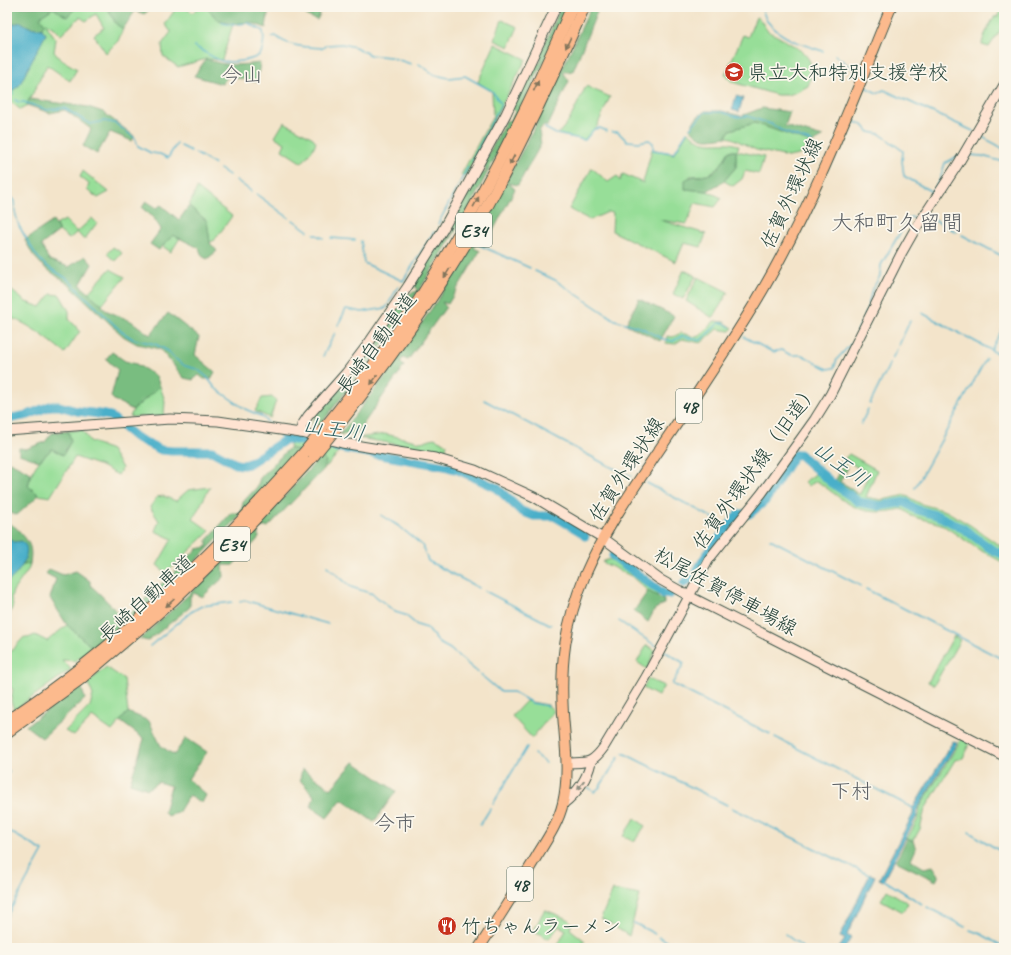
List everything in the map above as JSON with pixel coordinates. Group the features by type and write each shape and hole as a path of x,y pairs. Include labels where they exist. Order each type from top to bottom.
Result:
{"highway":[{"name":"長崎自動車道","path":"327,432 419,300 457,236 492,173 529,101 572,7"},
{"name":"長崎自動車道","path":"7,732 22,716 77,677 140,624 270,491 309,454 327,432 369,387 428,304 467,242 539,106 584,7"},
{"name":"長崎自動車道","path":"7,721 22,716"}],"main road":[{"name":"佐賀外環状線","path":"479,948 544,844 563,804 566,784 566,763 561,676 564,646 571,613 585,577 603,538 633,489 725,352 772,274 821,174 891,7"}],"street":[{"path":"301,433 302,425 308,416 341,379 368,344 408,286 438,237 506,114 556,7"},
{"name":"佐賀外環状線（旧道）","path":"591,762 604,747 646,676 709,559 748,510 815,419 830,394 900,254 958,164 1004,84"},
{"name":"松尾佐賀停車場線","path":"7,432 170,419 218,421 301,433 342,443 435,458 475,470 534,498 565,515 603,538 659,579 689,596 1004,756"},
{"path":"563,804 573,797 586,778 591,762 566,763"}],"green space":[{"path":"7,7 77,7 67,17 53,8 40,17 44,23 42,29 29,27 21,22 10,25 7,30"},
{"path":"77,7 107,7 116,24 123,29 118,41 106,53 94,35 104,28 96,14 86,21 80,17 61,35 54,28 45,23 56,39 54,52 60,59 77,69 70,81 47,65 27,105 21,110 7,99 7,90 12,91 46,34 42,29 44,23 39,17 53,8 67,17"},
{"path":"107,7 153,7 144,14 135,11 123,29 116,24"},
{"path":"177,7 184,7 193,13 198,7 206,7 219,21 233,24 222,60 206,59 178,67 163,56 162,44 171,32 165,24"},
{"path":"206,7 269,7 266,28 249,22 233,24 219,21"},
{"path":"307,7 323,7 317,20 307,16 304,10"},
{"path":"561,7 569,7 552,46 468,211 420,289 374,356 316,430 312,427 314,417 366,353 374,352 379,346 377,339 406,295 417,291 414,281 442,240 449,238 454,230 450,223 478,175 486,172 484,162 506,121 511,120 515,112 511,108 533,66 541,62 540,54"},
{"path":"591,7 599,7 573,71 563,72 569,81 548,126 543,126 539,131 541,144 518,185 508,183 515,189 485,246 477,242 474,248 480,251 448,304 442,302 446,307 408,360 403,358 400,362 404,366 357,433 349,435 340,434 388,373 440,296 484,222 535,127"},
{"path":"1001,7 1004,7 1004,25 989,47 982,45 986,31 994,17 998,16"},
{"path":"756,17 769,32 794,46 810,61 811,76 808,86 788,95 777,95 732,82 725,75 743,35 748,37"},
{"path":"502,20 518,27 509,47 494,40"},
{"path":"495,44 526,59 465,177 461,175 493,116 492,92 478,82"},
{"path":"206,59 213,62 239,65 260,63 257,82 228,76 222,84 194,76"},
{"path":"586,86 610,97 597,126 584,140 558,134 569,121"},
{"path":"29,99 88,107 103,112 134,136 132,141 110,132 97,154 83,146 91,129 65,110 50,113 27,105"},
{"path":"762,108 790,112 785,126 823,137 812,143 755,123 730,130 726,137 706,139 698,136 690,128 696,118 705,111 722,111 741,116"},
{"path":"284,122 313,138 316,142 313,149 302,163 282,150 285,143 275,137"},
{"path":"755,123 812,143 799,155 788,157 756,150 732,138 726,137 730,130"},
{"path":"688,132 696,138 708,143 735,144 739,146 737,151 764,157 759,174 745,171 742,179 733,186 724,181 736,167 736,151 729,151 721,165 708,175 690,176 685,189 707,191 722,198 715,207 695,203 687,224 660,220 706,234 701,247 684,243 676,262 612,231 613,213 608,212 590,220 569,209 592,168 608,182 617,176 620,181 623,174 643,183 652,149 674,154"},
{"path":"729,151 736,151 736,167 724,181 707,191 685,189 685,180 691,177 711,174 720,166"},
{"path":"83,171 109,192 98,198 87,190 89,184 80,177"},
{"path":"197,188 232,216 217,237 210,243 207,221 189,206"},
{"path":"146,201 157,208 161,205 179,220 189,206 207,221 210,243 217,251 207,259 202,256 199,248 173,235 159,250 150,244 161,229 153,217 142,208"},
{"path":"92,218 97,223 84,240 77,232"},
{"path":"65,220 77,232 69,239 59,231 56,225"},
{"path":"53,221 59,231 41,245 49,260 69,267 85,256 92,264 80,285 102,305 105,310 131,321 150,335 168,313 199,337 195,355 215,372 211,379 204,379 199,375 193,380 184,378 160,349 137,344 123,336 68,284 44,267 33,255 25,240"},
{"path":"173,235 180,238 171,252 162,246"},
{"path":"113,247 122,253 115,261 107,254"},
{"path":"110,269 125,277 102,305 88,293"},
{"path":"684,270 696,276 683,299 673,294"},
{"path":"698,277 728,292 713,318 686,301"},
{"path":"7,287 26,302 41,307 51,294 60,295 69,311 69,319 80,331 65,353 29,326 7,318"},
{"path":"639,299 674,316 660,341 626,324"},
{"path":"714,321 724,322 733,328 730,331 717,329 701,343 682,339 675,344 666,343 667,336 673,337 681,333 696,337 701,335"},
{"path":"112,352 125,361 136,364 156,376 160,386 133,410 111,397 118,370 106,359"},
{"path":"160,386 165,401 164,416 130,417 133,410"},
{"path":"273,397 276,401 270,418 255,411 262,398"},
{"path":"82,430 90,441 111,450 122,468 118,475 101,466 75,457 50,497 39,495 28,487 31,474 36,465 52,449 63,455 71,441 68,431"},
{"path":"68,431 71,441 63,455 52,449 39,461 19,454 19,448 26,449 45,442 52,433"},
{"path":"385,434 421,442 434,438 447,444 445,452 358,438"},
{"path":"291,442 338,450 336,456 324,469 326,461 321,456 289,448"},
{"path":"289,448 299,451 243,513 184,573 127,624 128,616 162,583 173,581 175,570 197,549 207,547 207,540 231,513 241,513 243,502 257,487 260,478"},
{"path":"849,454 877,470 866,497 881,500 902,496 903,494 921,504 946,511 1004,547 1004,552 993,547 964,526 944,515 918,507 906,500 882,504 860,500 851,494 860,494 869,473 855,466 845,458"},
{"path":"321,456 326,461 324,469 268,527 257,527"},
{"path":"10,462 31,473 28,486 39,495 17,515 7,512 7,464"},
{"path":"843,462 848,468 840,482 853,489 856,493 851,494 835,481 842,469 836,463"},
{"path":"817,473 845,497 857,503 877,508 903,504 919,513 939,518 960,529 988,549 1004,557 1004,563 978,549 941,524 911,516 902,509 875,512 865,510 847,503 817,481 808,486 804,482"},
{"path":"210,487 193,519 210,531 166,573 157,565 172,539 155,531 159,521 150,507 157,497 163,496 176,501 188,490"},
{"path":"7,523 13,525 29,543 31,550 30,564 23,565 26,556 7,536"},
{"path":"257,527 259,538 233,565 223,565 224,577 202,597 194,593 190,597 190,607 148,641 140,639 197,587"},
{"path":"610,559 629,570 658,592 657,596 648,591 631,576 602,562"},
{"path":"30,564 28,570 13,591 11,599 13,605 7,622 7,582 23,565"},
{"path":"49,569 63,575 76,571 90,581 90,585 120,615 119,628 93,648 67,625 50,598 56,579 45,573"},
{"path":"648,591 664,600 664,604 655,609 648,622 634,611"},
{"path":"67,625 93,648 75,661 62,660 71,669 14,710 11,701 13,689 7,686 7,656 24,637 28,638 35,635 47,641"},
{"path":"954,636 960,640 934,685 928,682"},
{"path":"647,645 655,651 647,669 637,662"},
{"path":"106,667 124,679 128,712 112,731 92,717 74,736 65,731 90,706 93,695 88,683"},
{"path":"648,679 664,686 658,696 643,688"},
{"path":"81,686 85,699 42,738 26,726"},
{"path":"526,701 548,705 554,711 532,738 512,716"},
{"path":"128,712 149,721 161,746 174,755 186,738 207,752 188,779 206,795 202,803 189,795 178,813 167,816 164,812 171,786 158,782 148,789 130,783 144,739 120,721"},
{"path":"962,738 970,742 963,758 955,760 925,809 920,829 913,841 907,839 919,817 920,807"},
{"path":"354,762 396,791 374,822 342,799 327,818 311,807 314,796 300,780 302,769 331,789"},
{"path":"635,818 645,826 634,842 623,836"},
{"path":"907,839 913,841 916,849 911,860 924,868 933,866 939,875 936,881 896,861"},
{"path":"613,890 640,895 629,936 601,918"},
{"path":"887,890 908,903 903,912 881,900"},
{"path":"545,910 568,919 572,923 570,929 585,941 580,948 565,948 558,945 566,930 559,926 549,939 534,931"}],"water":[{"path":"21,22 29,27 42,29 46,34 19,86 12,91 7,90 7,30 10,25"},
{"path":"736,96 743,98 739,112 732,110"},
{"path":"7,536 13,542 22,541 26,546 27,551 18,572 11,580 7,582"},
{"path":"953,741 957,743 917,810 917,816 883,881 879,879 913,814 913,808"},
{"path":"870,874 875,876 847,935 851,938 845,948 839,948 845,939 840,937"}],"waterway":[{"path":"761,7 767,21 779,33 807,46 823,51"},
{"path":"7,16 12,16"},
{"path":"194,46 215,58 226,62 249,60 261,53 264,42 263,31 248,23 232,25 222,23"},
{"path":"271,37 276,36 286,42 304,47 323,48 326,45 342,44 355,47 370,55 390,57 411,64"},
{"path":"835,55 853,69 856,74"},
{"path":"419,64 435,75 449,78 465,76 492,91 501,104 472,161"},
{"path":"865,87 877,93 884,90 973,131"},
{"path":"10,89 13,94"},
{"path":"15,100 47,110 64,108 90,124 104,121 115,123 135,138 138,146 151,153 160,154 168,158 177,143"},
{"path":"690,128 705,112 722,112 738,117 747,116 771,124 784,132 812,142"},
{"path":"854,122 862,124 869,132 880,134 903,151 902,161 904,176 932,192"},
{"path":"545,128 556,134 585,140 594,129 600,128 607,131"},
{"path":"612,132 618,132 627,141 639,142 649,140 653,143 653,150 674,153 687,132"},
{"path":"980,135 1004,150"},
{"path":"181,146 191,151"},
{"path":"195,153 214,164"},
{"path":"969,155 982,156 1004,162"},
{"path":"1002,161 1004,155"},
{"path":"922,211 940,179 945,163 958,156"},
{"path":"438,224 468,167"},
{"path":"220,169 229,175"},
{"path":"236,180 251,191"},
{"path":"7,193 14,201 19,226 36,255 45,265 66,278 122,332 133,339 155,344 168,351 174,358 185,366 197,369 207,377 215,388 245,409 261,416 272,426"},
{"path":"256,194 289,218"},
{"path":"858,330 866,313 872,290 880,276 881,265 908,219 911,217 918,218"},
{"path":"930,218 957,232"},
{"path":"293,220 308,231"},
{"path":"361,241 364,263 403,281 434,232"},
{"path":"314,234 323,238"},
{"path":"962,235 1004,257"},
{"path":"331,238 355,240"},
{"path":"479,245 530,268"},
{"path":"535,271 555,280 615,320 642,328 663,339 673,341 682,336 701,340 719,323 724,323 730,327"},
{"path":"338,325 346,309 362,312 386,308 398,287"},
{"path":"922,313 1004,357"},
{"path":"899,345 910,321"},
{"path":"991,350 1004,326"},
{"path":"323,356 335,333"},
{"path":"744,337 773,352 781,350 791,355 802,355 828,369 834,368 837,359 851,344"},
{"path":"892,359 897,349"},
{"path":"915,488 986,359"},
{"path":"870,404 890,363"},
{"path":"484,400 609,466 631,476"},
{"name":"山王川","path":"7,419 28,415 50,406 59,406 77,411 110,416 135,437 161,450 212,451 236,464 243,465 248,464 285,440 295,440 444,466 458,470 497,488 521,511 534,516 554,516 585,536"},
{"path":"861,424 868,409"},
{"name":"山王川","path":"279,435 285,440"},
{"name":"山王川","path":"684,583 694,576 707,554 738,514 749,514 765,501 794,455 799,454 831,482 859,502 880,506 905,502 915,509 939,516 964,529 991,549 1004,555"},
{"path":"647,483 728,526"},
{"path":"381,515 400,527 422,545 428,561 479,588"},
{"path":"770,539 861,586"},
{"name":"山王川","path":"613,556 664,594 670,594"},
{"path":"327,566 351,587 373,594 395,612 405,615 417,625 427,628 439,643 450,649 501,692 513,692 532,703 548,706"},
{"path":"866,589 1004,660"},
{"path":"485,591 551,625"},
{"path":"240,602 244,600 328,624"},
{"path":"150,646 191,612 202,606 232,602"},
{"path":"619,621 656,646"},
{"path":"664,651 684,663 672,684 770,734"},
{"path":"775,737 913,808"},
{"path":"493,804 527,747"},
{"path":"623,753 727,805"},
{"path":"534,754 546,763"},
{"path":"588,787 594,792 599,788 619,757"},
{"path":"7,770 9,771 7,776"},
{"path":"732,808 871,876"},
{"path":"480,825 490,809"},
{"path":"7,830 43,851 7,916"},
{"path":"969,832 1002,852"},
{"path":"884,880 922,904"},
{"path":"927,907 965,927"},
{"path":"634,923 655,934"},
{"path":"970,930 981,934 1004,947"},
{"path":"785,934 802,947 801,948"},
{"path":"659,937 679,948"}],"place":[{"name":"県立大和特別支援学校","path":"734,72"},
{"name":"竹ちゃんラーメン","path":"447,926"}],"district":[{"name":"今山","path":"242,75"},
{"name":"大和町久留間","path":"897,222"},
{"name":"下村","path":"851,791"},
{"name":"今市","path":"395,823"}]}
